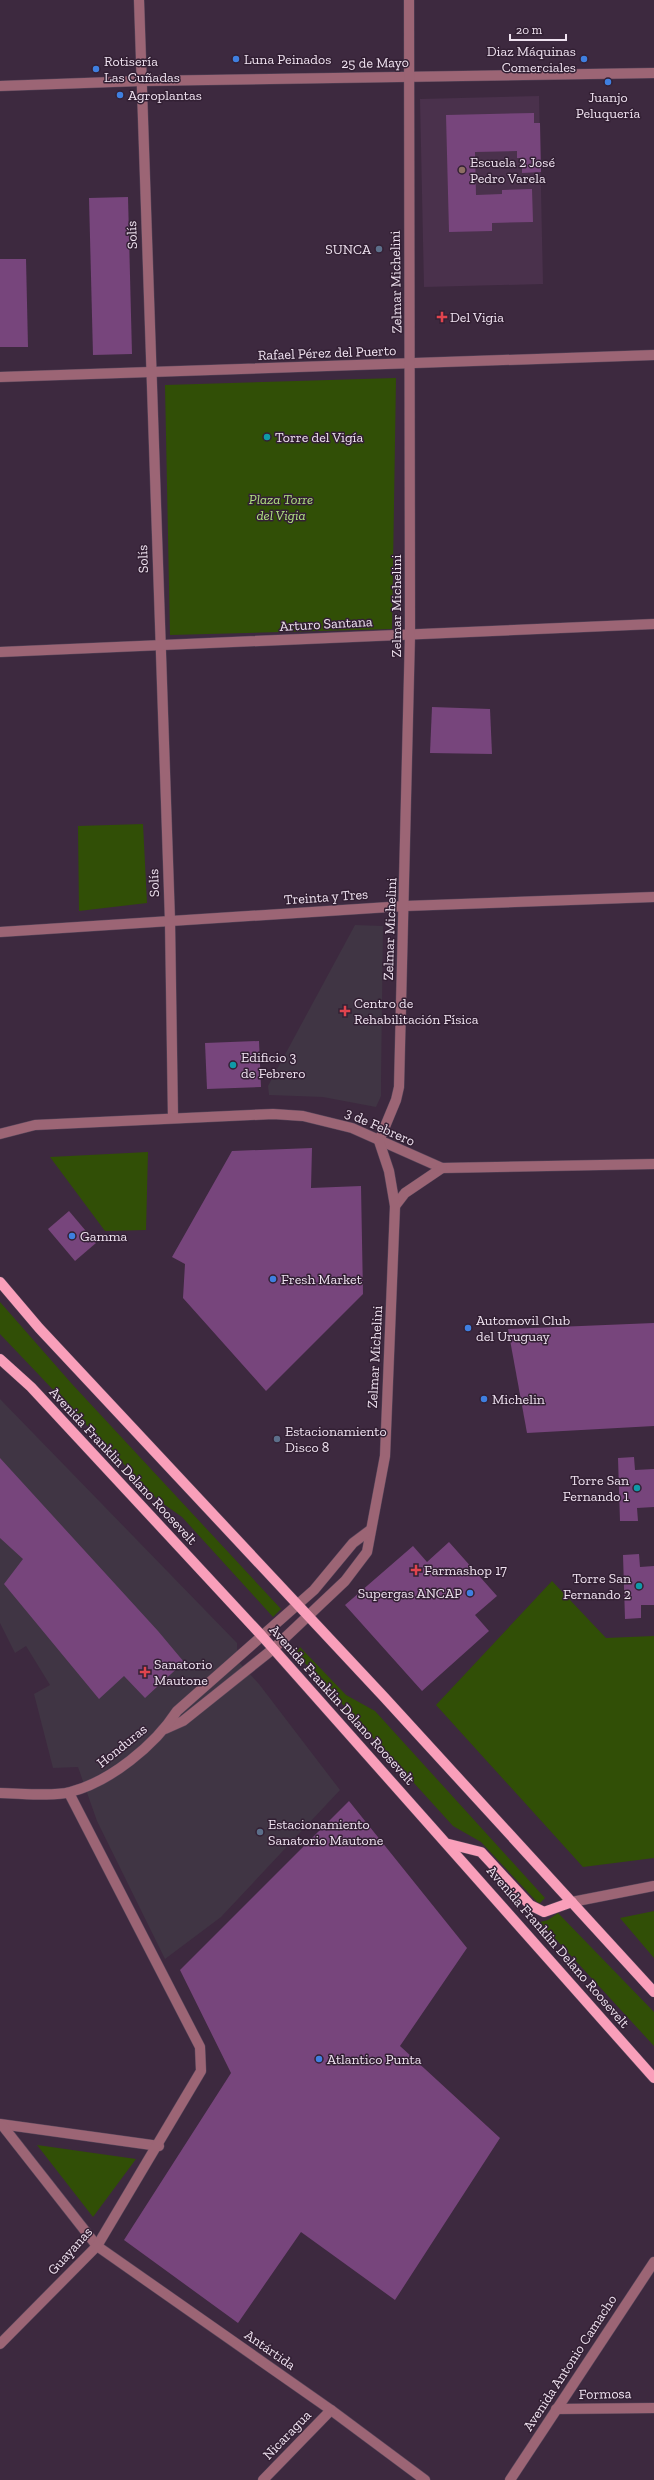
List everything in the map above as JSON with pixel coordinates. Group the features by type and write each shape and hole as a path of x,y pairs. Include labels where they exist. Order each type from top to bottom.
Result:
{"main road":[{"path":"0,1282 39,1328 298,1604 654,1992"},
{"name":"Avenida Franklin Delano Roosevelt","path":"0,1359 32,1387 262,1636 449,1844 654,2078"},
{"path":"449,1844 481,1852 530,1905 539,1911 544,1912 572,1902"}],"street":[{"name":"Solís","path":"139,0 170,921 173,1118"},
{"name":"Zelmar Michelini","path":"309,1616 345,1581 367,1552 369,1531 382,1480 385,1456 395,1206 389,1171 379,1141 396,1100 399,1087 405,906 410,634 409,0"},
{"name":"25 de Mayo","path":"0,86 141,81 654,73"},
{"name":"Rafael Pérez del Puerto","path":"0,377 654,355"},
{"name":"Arturo Santana","path":"0,652 654,624"},
{"name":"Treinta y Tres","path":"0,932 405,906 654,897"},
{"name":"3 de Febrero","path":"0,1134 35,1125 273,1114 303,1116 352,1128 442,1168 654,1164"},
{"path":"395,1206 405,1193 442,1168"},
{"path":"298,1604 326,1576 353,1543 369,1531"},
{"name":"Honduras","path":"166,1729 177,1711 298,1604"},
{"name":"Honduras","path":"0,1793 68,1793 107,1777 166,1729 183,1721 273,1649 309,1616"},
{"name":"Guayanas","path":"0,2344 97,2246 159,2146 201,2071 200,2047 68,1793"},
{"path":"572,1902 654,1886"},
{"path":"1,2125 159,2146"},
{"name":"Antártida","path":"1,2125 97,2246 331,2410 425,2480"},
{"name":"Avenida Antonio Camacho","path":"510,2480 654,2262"},
{"name":"Formosa","path":"556,2409 654,2408"},
{"name":"Nicaragua","path":"263,2480 331,2410"}],"shaded area":[{"path":"539,96 543,284 424,287 420,99"},
{"name":"Centro de Rehabilitación Física","path":"355,925 383,926 381,1096 376,1107 323,1097 269,1095 268,1086"},
{"name":"Sanatorio Mautone","path":"0,1399 237,1643 237,1660 259,1684 340,1790 221,1917 165,1959 97,1821 78,1767 53,1768 34,1694 50,1685 26,1646 15,1653 0,1623"}],"green space":[{"name":"Plaza Torre del Vigia","path":"396,378 392,629 170,635 165,385"},
{"path":"143,824 147,903 79,911 78,826"},
{"path":"148,1152 146,1230 105,1231 50,1157"},
{"path":"0,1302 72,1384 281,1609 273,1617 182,1517 158,1500 0,1334"},
{"path":"552,1581 606,1638 654,1636 654,1858 583,1867 436,1705"},
{"path":"300,1647 346,1695 375,1711 545,1898 540,1903 537,1902 481,1842 453,1826 296,1653"},
{"path":"654,1911 654,1958 620,1918"},
{"path":"558,1913 654,2012 654,2046 540,1922 548,1920"},
{"path":"37,2145 136,2159 93,2217"}],"building":[{"path":"534,113 534,123 540,123 541,172 522,173 522,158 517,158 517,151 475,152 476,195 502,194 502,190 532,189 533,222 492,223 492,231 449,232 446,115"},
{"path":"128,197 132,354 93,355 89,198"},
{"path":"0,259 26,259 28,347 0,347"},
{"path":"432,707 490,709 492,754 430,753"},
{"name":"Edificio 3 de Febrero","path":"259,1041 261,1087 207,1089 205,1043"},
{"name":"Fresh Market","path":"312,1148 311,1188 361,1186 363,1294 266,1391 183,1298 185,1264 172,1257 232,1151"},
{"name":"Gamma","path":"69,1211 96,1243 75,1261 48,1229"},
{"path":"654,1323 654,1426 527,1433 508,1329"},
{"name":"Torre San Fernando 1","path":"634,1457 635,1470 654,1469 654,1507 637,1508 638,1521 620,1521 618,1458"},
{"name":"Sanatorio Mautone","path":"0,1458 158,1631 184,1662 145,1698 124,1676 99,1699 4,1584 23,1559 0,1538"},
{"path":"449,1542 497,1596 475,1615 489,1631 422,1691 345,1605 413,1546 427,1562"},
{"name":"Torre San Fernando 2","path":"639,1554 640,1567 654,1566 654,1605 641,1605 641,1618 625,1619 623,1555"},
{"name":"Atlantico Punta","path":"349,1801 467,1948 400,2046 500,2138 395,2300 301,2232 238,2323 124,2240 231,2073 180,1970"}],"place":[{"name":"Luna Peinados","path":"236,59"},
{"name":"Diaz Máquinas Comerciales","path":"584,59"},
{"name":"Rotisería Las Cuñadas","path":"96,69"},
{"name":"Juanjo Peluquería","path":"608,82"},
{"name":"Agroplantas","path":"120,95"},
{"name":"Escuela 2 José Pedro Varela","path":"462,170"},
{"name":"SUNCA","path":"379,249"},
{"name":"Del Vigia","path":"442,317"},
{"name":"Torre del Vigía","path":"267,437"},
{"name":"Centro de Rehabilitación Física","path":"345,1011"},
{"name":"Edificio 3 de Febrero","path":"233,1065"},
{"name":"Gamma","path":"72,1236"},
{"name":"Fresh Market","path":"273,1279"},
{"name":"Automovil Club del Uruguay","path":"468,1328"},
{"name":"Michelin","path":"484,1399"},
{"name":"Estacionamiento Disco 8","path":"277,1439"},
{"name":"Torre San Fernando 1","path":"637,1488"},
{"name":"Farmashop 17","path":"416,1570"},
{"name":"Torre San Fernando 2","path":"639,1586"},
{"name":"Supergas ANCAP","path":"470,1593"},
{"name":"Sanatorio Mautone","path":"145,1672"},
{"name":"Estacionamiento Sanatorio Mautone","path":"260,1832"},
{"name":"Atlantico Punta","path":"319,2059"}]}
